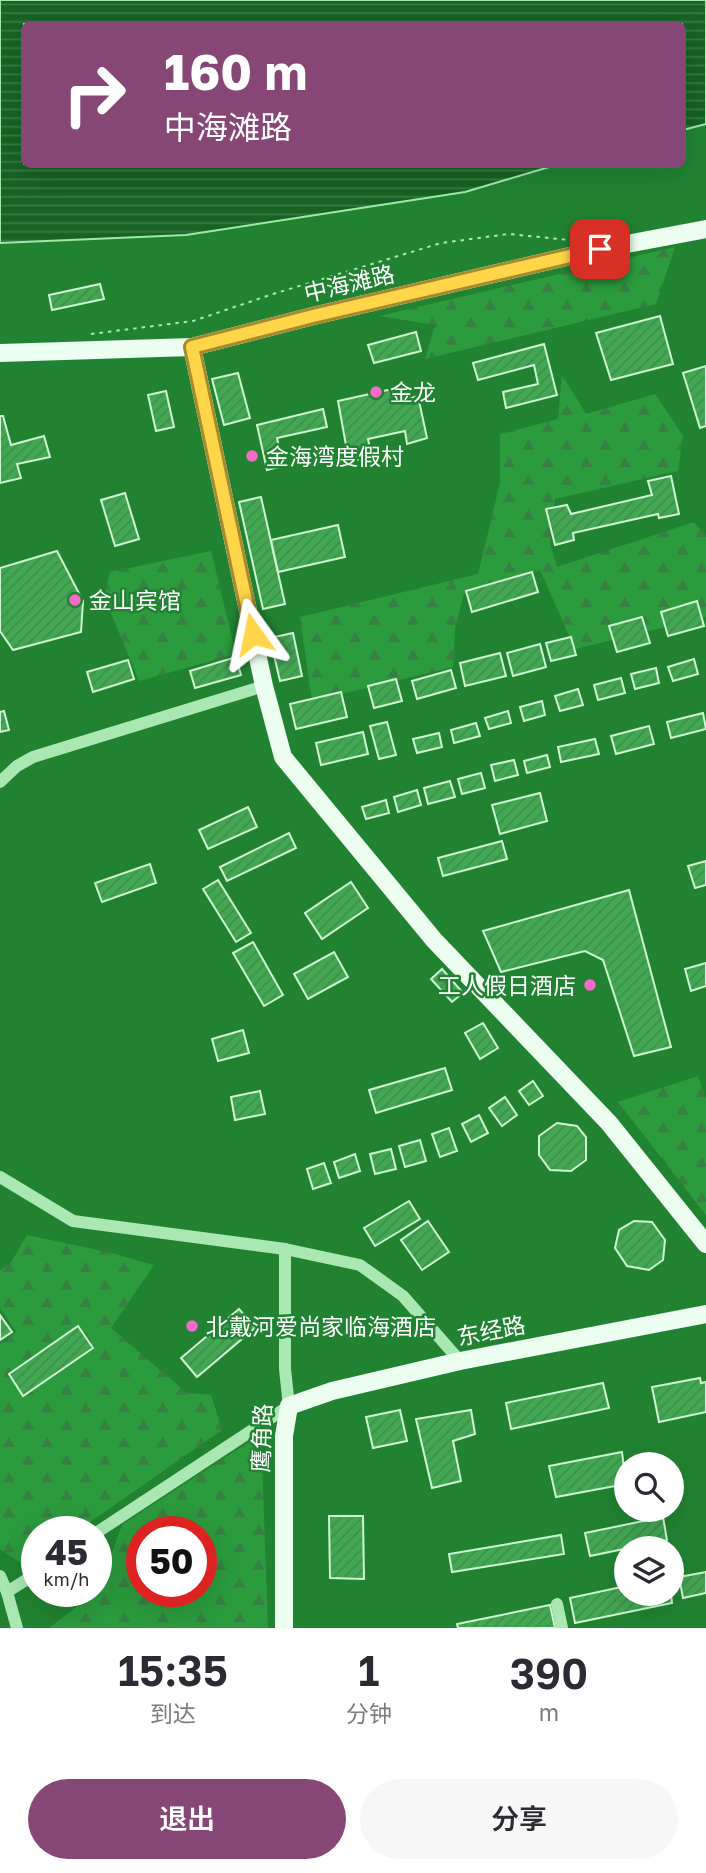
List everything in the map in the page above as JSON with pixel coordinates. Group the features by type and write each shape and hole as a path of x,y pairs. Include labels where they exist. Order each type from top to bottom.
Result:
{"main road":[{"name":"中海滩路","path":"0,352 192,347 587,252 706,229"},
{"path":"192,347 264,686 282,757 435,940 609,1123 706,1244"},
{"name":"东经路","path":"289,1406 332,1391 460,1361 706,1314"},
{"name":"鹰角路","path":"284,1628 284,1436 289,1406"}],"street":[{"path":"0,782 17,766 33,757 264,686"},
{"path":"0,1177 73,1222 285,1249 360,1265 402,1296 460,1361"},
{"name":"鹰角路","path":"285,1249 285,1369 289,1406"},
{"path":"112,1523 289,1406"},
{"path":"0,1576 8,1592 17,1628"},
{"path":"8,1592 21,1583"},
{"path":"557,1604 562,1628"}],"path":[{"path":"89,334 193,321 441,243 509,234 577,241"}],"green space":[{"path":"675,247 656,304 425,359 435,325 379,316"},
{"path":"562,375 586,414 655,394 683,436 678,471 555,499 550,543 557,567 694,522 706,536 706,617 575,649 540,570 464,594 455,628 453,667 312,701 300,617 478,574 500,483 500,434 558,419"},
{"path":"211,551 236,654 139,681 104,596 110,572"},
{"path":"698,1076 706,1099 706,1215 618,1102"},
{"path":"27,1235 154,1265 111,1328 187,1393 211,1395 222,1430 99,1516 21,1516 21,1563 0,1549 0,1344 16,1332 0,1308 0,1270 10,1264"},
{"path":"261,1434 268,1628 49,1628 76,1607 112,1607 112,1553 122,1525 126,1522 126,1607 217,1607 217,1516 136,1516"}],"shaded area":[{"path":"0,0 706,0 706,124 686,129 686,21 21,21 21,168 546,168 465,192 186,235 0,243"}],"building":[{"path":"100,284 104,299 52,310 49,295"},
{"path":"660,316 673,364 611,380 596,333"},
{"path":"416,332 421,351 374,363 368,345"},
{"path":"544,344 557,395 506,408 503,392 538,384 534,365 478,380 473,363"},
{"path":"706,366 706,426 700,428 683,373"},
{"path":"238,373 250,418 224,425 212,379"},
{"path":"406,386 408,399 418,396 427,438 407,444 405,431 368,439 372,456 349,462 338,401"},
{"path":"166,391 174,427 156,431 148,395"},
{"path":"323,409 327,427 277,438 283,466 267,470 257,425"},
{"path":"0,416 3,416 11,445 44,436 50,457 17,464 21,478 0,483"},
{"path":"671,476 679,514 659,518 658,514 573,533 574,540 555,545 546,509 567,505 571,514 652,495 648,481"},
{"path":"125,493 139,539 115,546 101,500"},
{"path":"261,497 285,604 263,609 239,502"},
{"path":"338,525 345,557 278,572 271,540"},
{"path":"57,551 83,601 81,632 13,650 0,631 0,568"},
{"path":"532,572 538,592 472,612 466,591"},
{"path":"697,601 704,626 668,636 661,612"},
{"path":"642,617 650,643 617,652 609,626"},
{"path":"293,633 302,676 280,681 270,638"},
{"path":"571,637 576,655 551,661 546,643"},
{"path":"540,644 546,667 513,676 507,653"},
{"path":"500,653 506,676 465,686 460,663"},
{"path":"236,657 241,675 195,688 190,671"},
{"path":"694,659 698,674 673,681 668,667"},
{"path":"128,660 134,679 93,692 87,672"},
{"path":"656,668 659,683 635,689 631,674"},
{"path":"451,670 456,688 417,699 412,681"},
{"path":"621,678 625,693 598,700 594,685"},
{"path":"396,679 402,701 374,708 368,686"},
{"path":"578,689 583,705 560,711 555,696"},
{"path":"341,692 347,717 296,729 290,704"},
{"path":"542,701 545,715 524,721 520,707"},
{"path":"4,711 9,730 0,732 0,712"},
{"path":"508,711 511,723 489,729 485,718"},
{"path":"703,713 706,729 671,738 667,722"},
{"path":"387,722 396,755 379,759 370,726"},
{"path":"476,723 480,736 454,743 451,730"},
{"path":"649,726 654,744 616,754 611,736"},
{"path":"363,732 368,754 321,765 316,743"},
{"path":"439,733 442,747 417,753 413,739"},
{"path":"595,739 599,754 561,762 558,747"},
{"path":"547,755 550,767 527,773 524,761"},
{"path":"514,760 518,775 495,781 491,765"},
{"path":"481,773 485,788 462,794 458,779"},
{"path":"450,781 455,797 428,804 424,788"},
{"path":"417,790 421,805 398,812 394,797"},
{"path":"540,793 547,821 500,834 492,805"},
{"path":"386,800 389,813 366,819 362,807"},
{"path":"248,807 257,827 208,849 199,830"},
{"path":"289,833 296,848 227,881 220,867"},
{"path":"502,841 507,859 443,876 438,858"},
{"path":"706,861 706,885 695,888 688,866"},
{"path":"150,864 156,883 102,902 95,883"},
{"path":"218,880 251,933 236,942 203,889"},
{"path":"351,882 368,908 322,939 305,913"},
{"path":"629,890 671,1047 634,1056 603,960 585,951 501,972 483,931"},
{"path":"253,942 283,995 264,1006 233,953"},
{"path":"334,952 348,977 308,999 294,974"},
{"path":"706,963 706,986 691,991 685,969"},
{"path":"442,969 463,993 452,1002 431,979"},
{"path":"483,1023 498,1048 480,1059 465,1033"},
{"path":"243,1030 249,1053 218,1061 212,1039"},
{"path":"445,1068 452,1090 376,1113 369,1090"},
{"path":"533,1081 543,1096 529,1105 519,1091"},
{"path":"260,1091 265,1114 235,1120 231,1097"},
{"path":"505,1097 517,1115 502,1126 489,1108"},
{"path":"479,1115 488,1133 471,1142 462,1124"},
{"path":"557,1123 577,1126 586,1137 586,1160 571,1171 550,1170 539,1155 539,1136"},
{"path":"449,1128 457,1151 440,1157 432,1134"},
{"path":"420,1140 426,1161 405,1167 399,1146"},
{"path":"391,1149 396,1169 375,1174 370,1154"},
{"path":"355,1154 360,1171 339,1178 334,1162"},
{"path":"324,1163 331,1183 313,1189 307,1169"},
{"path":"409,1201 420,1219 375,1246 364,1228"},
{"path":"428,1221 449,1252 422,1270 401,1240"},
{"path":"634,1221 652,1222 665,1240 663,1260 649,1270 627,1266 615,1248 619,1230"},
{"path":"239,1309 255,1328 197,1377 181,1358"},
{"path":"0,1315 12,1332 0,1340"},
{"path":"78,1326 93,1348 23,1396 9,1374"},
{"path":"700,1378 701,1383 706,1382 706,1412 659,1422 652,1387"},
{"path":"603,1383 609,1408 511,1429 506,1403"},
{"path":"400,1410 407,1441 373,1448 366,1417"},
{"path":"471,1410 475,1434 453,1441 461,1481 432,1488 416,1419"},
{"path":"614,1454 614,1486 556,1497 549,1466"},
{"path":"329,1516 363,1516 364,1579 330,1578"},
{"path":"639,1522 664,1522 666,1536 614,1536 614,1551 590,1556 585,1533"},
{"path":"561,1535 564,1554 452,1572 449,1554"},
{"path":"706,1572 706,1593 684,1598 684,1576"},
{"path":"614,1589 614,1606 657,1606 575,1623 570,1598"},
{"path":"550,1605 555,1628 458,1628 457,1624"}],"place":[{"name":"金龙","path":"376,392"},
{"name":"金海湾度假村","path":"252,456"},
{"name":"金山宾馆","path":"75,600"},
{"name":"工人假日酒店","path":"590,985"},
{"name":"北戴河爱尚家临海酒店","path":"192,1326"}],"route":[{"path":"253,634 192,347 600,249"}]}
